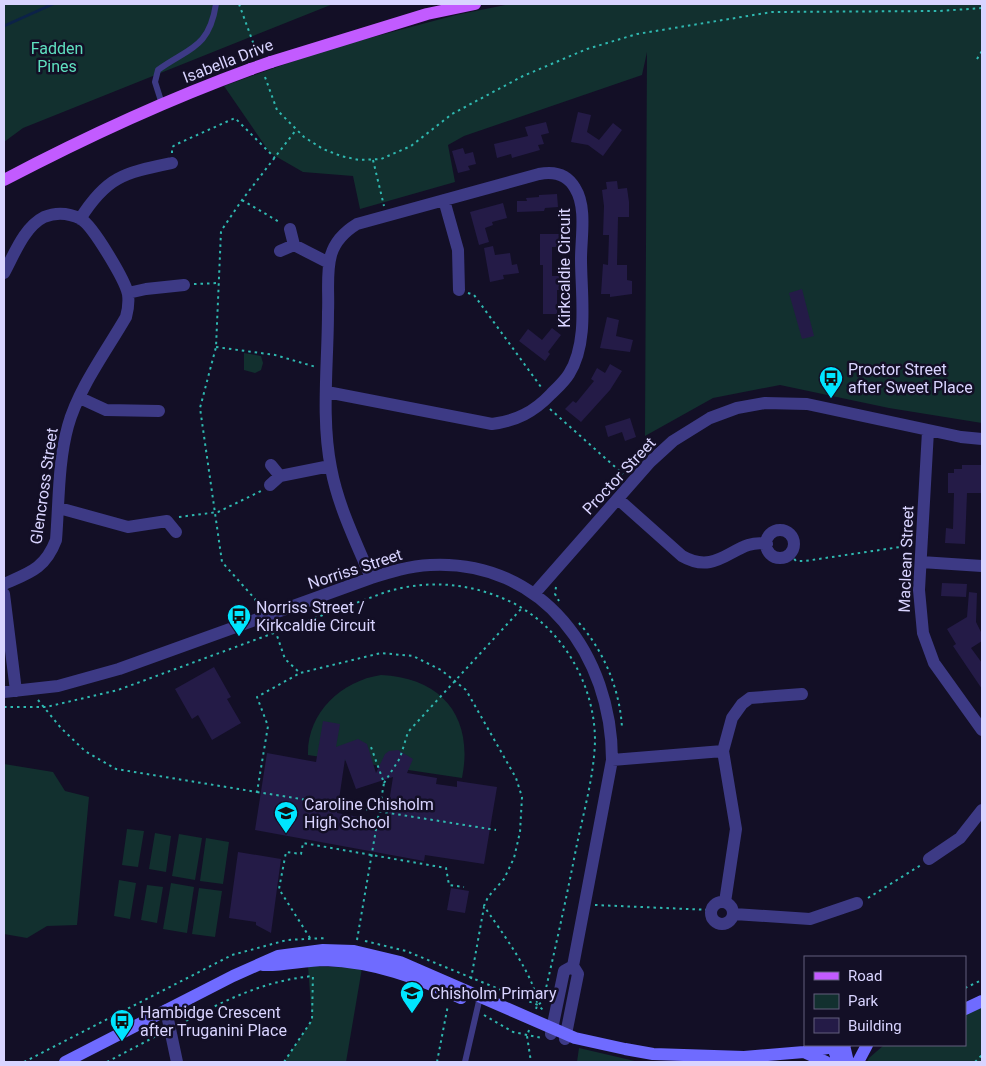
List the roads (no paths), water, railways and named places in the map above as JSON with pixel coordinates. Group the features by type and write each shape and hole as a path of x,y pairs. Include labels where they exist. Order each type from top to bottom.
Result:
{"main road":[{"name":"Isabella Drive","path":"4,180 70,145 162,104 261,65 427,14 475,4"}],"street":[{"path":"80,219 94,197 106,185 136,170 172,163"},
{"name":"Kirkcaldie Circuit","path":"327,392 492,424 508,422 524,416 546,400 570,373 576,358 581,334 582,207 573,184 564,176 549,172 357,224 346,231 337,242 329,263 326,433 330,466 346,518 371,578"},
{"path":"444,200 458,250 459,290"},
{"path":"4,273 27,232 42,218 55,213 68,214 80,219 93,232 128,293 184,285"},
{"path":"290,229 294,245 329,263"},
{"path":"280,251 294,245"},
{"name":"Glencross Street","path":"4,584 35,570 44,562 56,540 64,443 68,424 80,398 126,317 128,293"},
{"path":"80,398 106,410 159,411"},
{"name":"Proctor Street","path":"534,594 650,462 685,433 710,418 765,403 807,404 928,431 982,439"},
{"name":"Maclean Street","path":"928,431 919,612 930,653 945,680 982,730"},
{"path":"271,465 280,476"},
{"path":"270,485 280,476 330,466"},
{"path":"618,500 682,556 693,562 704,564 752,544 767,544"},
{"path":"59,508 128,527 169,516 176,532"},
{"path":"775,531 786,531 793,539 793,549 786,557 775,557 771,554 767,544 771,534 775,531"},
{"path":"920,562 982,566"},
{"name":"Norriss Street","path":"10,692 58,686 86,679 404,568 431,565 458,566 497,576 534,594 567,624 592,664 608,710 612,760 592,906 573,966 564,971 551,1033"},
{"path":"4,594 10,692"},
{"path":"725,902 736,829 723,751 732,718 742,704 750,698 802,694"},
{"path":"612,760 723,751"},
{"path":"929,859 960,838 982,810"},
{"path":"725,902 732,906 734,914 728,922 721,924 714,920 711,910 716,903 725,902"},
{"path":"734,914 810,919 856,903"},
{"path":"65,1062 233,976 278,956 291,954 322,950 354,951 400,962 478,1004"},
{"path":"261,965 323,960 362,963 406,974 530,1027 653,1054 744,1057 804,1052 841,1046"},
{"name":"Norriss Street","path":"569,1036 578,974 573,966"},
{"path":"966,1009 982,1001"},
{"path":"166,1010 177,1062"},
{"path":"838,1062 841,1046"},
{"path":"841,1046 848,1062"},
{"path":"858,1062 866,1046"},
{"path":"804,1052 826,1062"}],"lane":[{"path":"162,104 155,82 158,70 187,54 197,45 209,27 216,4"},
{"path":"465,1062 478,1004"}],"waterway":[{"path":"4,26 53,4"}],"place":[{"name":"Proctor Street after Sweet Place","path":"831,399"},
{"name":"Norriss Street / Kirkcaldie Circuit","path":"239,637"},
{"name":"Caroline Chisholm High School","path":"286,834"},
{"name":"Chisholm Primary","path":"412,1014"},
{"name":"Hambidge Crescent after Truganini Place","path":"122,1042"}],"park label":[{"name":"Fadden Pines","path":"57,57"}]}
